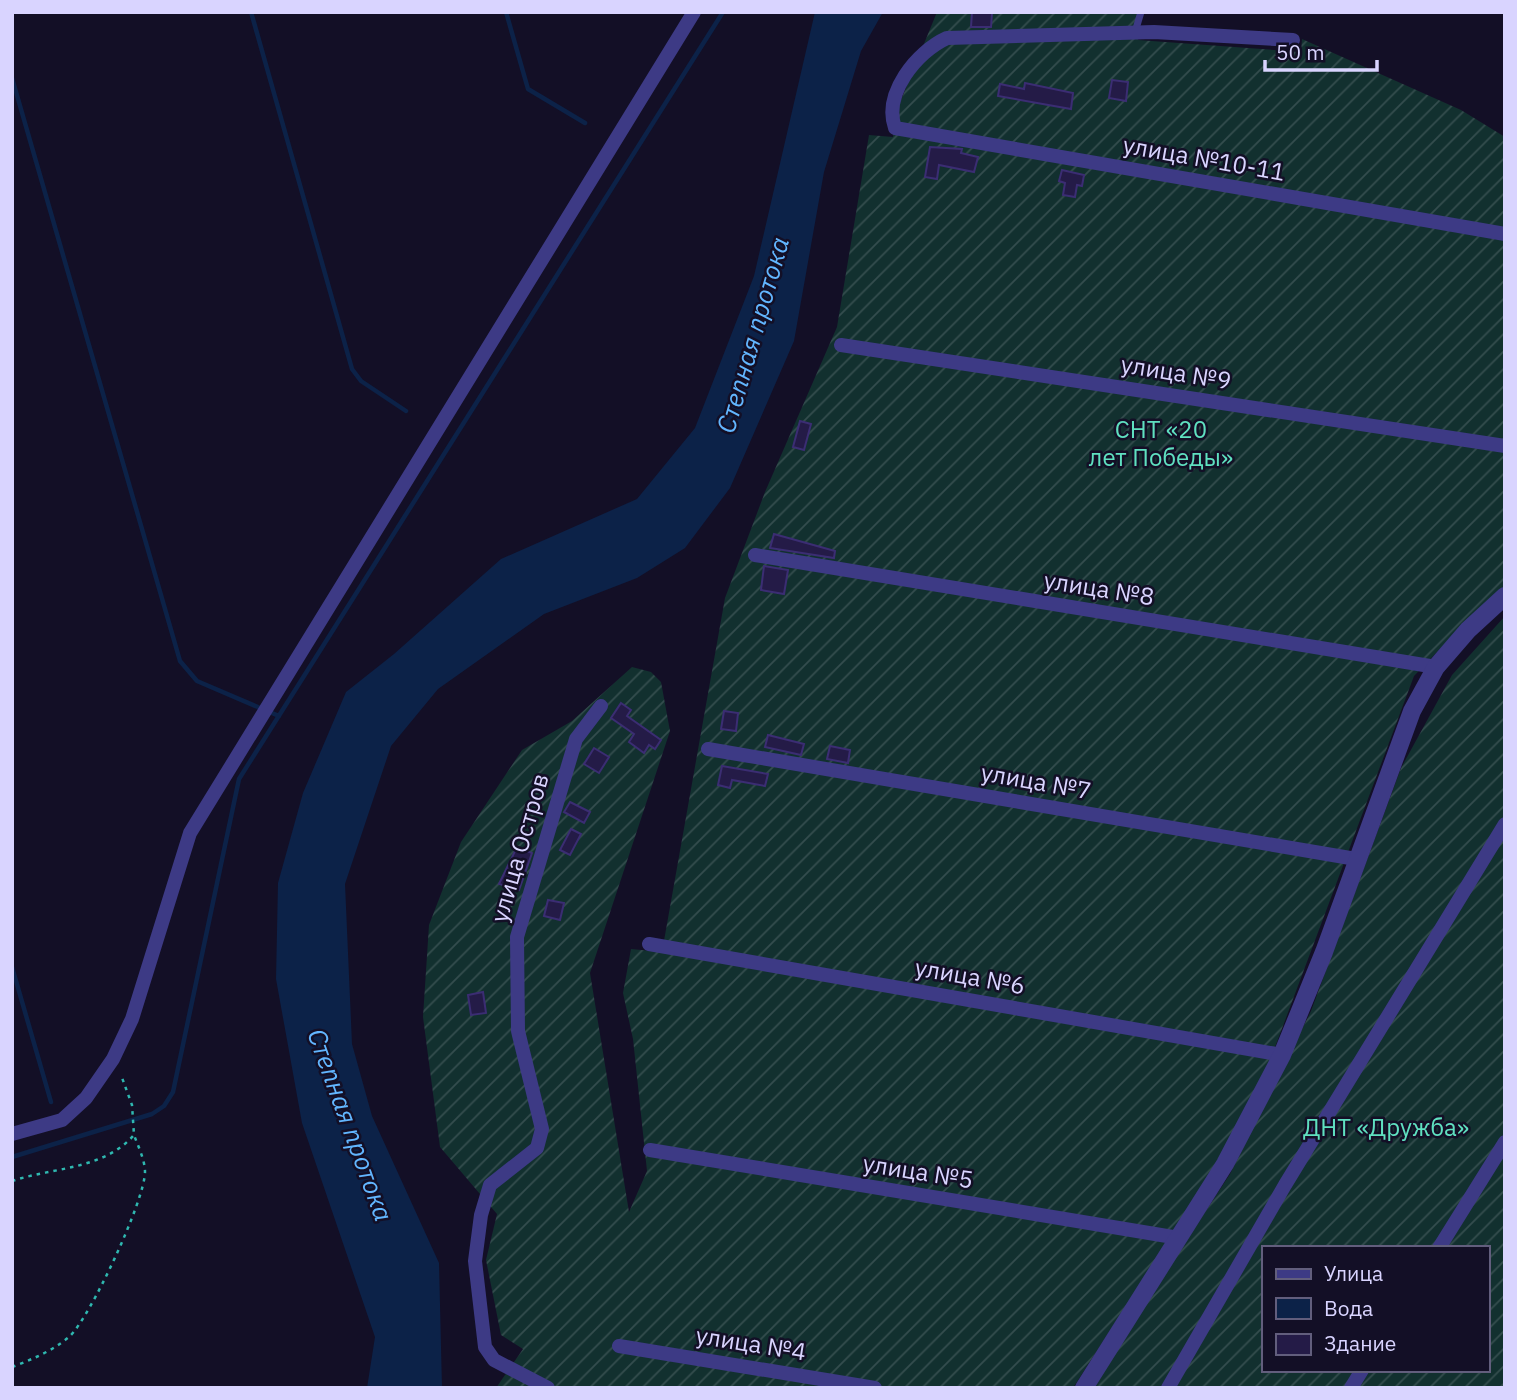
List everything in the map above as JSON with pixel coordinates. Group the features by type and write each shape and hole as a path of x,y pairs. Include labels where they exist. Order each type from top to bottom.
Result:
{"street":[{"path":"12,1134 62,1120 86,1098 113,1059 132,1019 190,833 694,12"},
{"path":"1134,32 1293,40"},
{"name":"улица №10-11","path":"1134,32 947,38 933,45 894,93 890,114 895,128 1505,234"},
{"name":"улица №9","path":"841,345 1505,446"},
{"name":"улица №8","path":"755,555 1436,667"},
{"path":"1084,1388 1225,1164 1282,1055 1324,952 1412,711 1436,667 1468,630 1505,596"},
{"name":"улица Остров","path":"548,1388 494,1360 485,1347 475,1261 481,1215 490,1185 537,1148 542,1129 518,1031 517,937 576,739 601,706"},
{"name":"улица №7","path":"708,749 1356,859"},
{"path":"1168,1388 1285,1185 1505,824"},
{"name":"улица №6","path":"649,944 1282,1055"},
{"path":"1439,1246 1505,1142"},
{"name":"улица №5","path":"650,1150 1179,1238"},
{"name":"улица №4","path":"619,1346 875,1388"},
{"path":"1351,1388 1361,1372"}],"lane":[{"path":"1134,32 1141,12"}],"path":[{"path":"12,1367 52,1349 71,1335 90,1309 139,1199 145,1171 135,1135 127,1085 113,1059"},
{"path":"12,1181 94,1162 125,1146 135,1135"}],"green space":[{"name":"СНТ «20 лет Победы»","path":"937,12 1142,12 1138,40 1301,52 1302,39 1461,110 1505,137 1505,588 1462,626 1414,676 1259,1090 1197,1195 1073,1388 496,1388 523,1349 501,1335 486,1260 497,1214 440,1147 423,1017 429,925 461,842 522,750 572,721 632,667 651,672 661,682 670,731 590,973 629,1212 647,1171 633,1039 623,993 631,949 662,952 725,598 765,492 837,327 869,135 893,137 894,117"},
{"name":"ДНТ «Дружба»","path":"1505,616 1505,1388 1090,1388 1230,1174 1311,1011 1401,768 1452,675"}],"water":[{"name":"Степная протока","path":"815,12 883,12 861,51 824,172 794,341 730,488 685,548 637,578 544,614 438,689 391,746 345,884 352,1044 372,1116 439,1263 442,1388 367,1388 375,1337 302,1123 276,979 278,883 303,793 346,692 394,654 501,559 637,499 695,428 754,276"}],"building":[{"path":"972,12 992,13 991,27 971,27"},
{"path":"1112,80 1128,82 1126,101 1109,98"},
{"path":"1025,83 1073,93 1071,109 998,96 1000,84 1024,89"},
{"path":"930,147 962,149 961,153 978,157 974,172 939,165 937,179 925,177"},
{"path":"1062,170 1084,175 1082,186 1077,185 1075,197 1063,195 1065,183 1059,181"},
{"path":"800,421 811,424 804,450 793,447"},
{"path":"774,534 835,551 834,558 770,548"},
{"path":"764,566 788,570 784,594 761,590"},
{"path":"621,703 631,710 627,716 661,740 655,749 649,745 644,753 629,742 634,734 611,718"},
{"path":"724,711 738,713 736,731 721,729"},
{"path":"768,735 804,744 801,755 765,747"},
{"path":"830,746 850,750 848,763 827,759"},
{"path":"594,748 609,757 599,773 584,764"},
{"path":"722,766 768,774 765,786 732,780 730,788 718,785"},
{"path":"570,802 590,812 584,823 564,812"},
{"path":"571,829 581,834 570,855 560,850"},
{"path":"517,847 532,853 519,890 499,884"},
{"path":"548,900 564,903 560,920 544,916"},
{"path":"483,992 486,1013 471,1015 468,995"}],"waterway":[{"path":"251,12 352,369 361,381 406,411"},
{"path":"506,12 528,89 585,123"},
{"path":"12,1157 152,1114 164,1106 173,1092 239,779 723,12"},
{"path":"12,78 180,661 197,681 279,716"},
{"path":"12,967 51,1102"}]}
